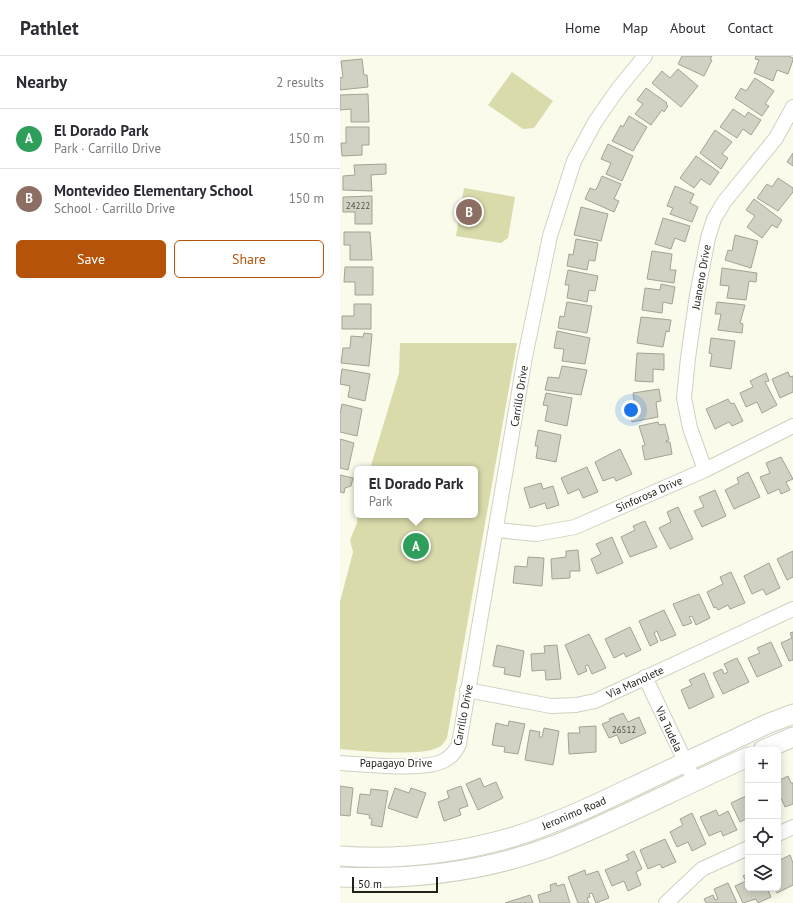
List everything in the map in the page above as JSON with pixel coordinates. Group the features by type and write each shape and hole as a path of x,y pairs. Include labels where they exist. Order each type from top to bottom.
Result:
{"main road":[{"name":"Jeronimo Road","path":"340,856 371,857 435,853 513,837 576,814 793,714"},
{"path":"770,747 793,737"},
{"name":"Jeronimo Road","path":"340,877 378,878 415,876 464,870 502,861 557,844 615,819 694,780 745,757"}],"street":[{"name":"Carrillo Drive","path":"450,756 459,744 497,530 525,357 550,236 574,161 595,122 618,89 645,56"},
{"name":"Juaneno Drive","path":"705,470 690,428 684,398 697,295 708,238 714,219 724,202 776,138 793,107"},
{"name":"Sinforosa Drive","path":"497,530 536,534 575,527 705,470 793,426"},
{"name":"Via Manolete","path":"468,690 558,706 595,700 793,609"},
{"name":"Via Tudela","path":"645,677 694,780"},
{"name":"Papagayo Drive","path":"340,763 420,765 440,762 450,756"},
{"path":"781,833 793,827"},
{"path":"666,903 702,869 745,849"}],"green space":[{"path":"512,72 553,101 534,128 523,129 488,105"},
{"path":"464,188 515,197 508,238 501,243 456,236"},
{"path":"400,343 517,343 447,738 440,746 419,752 405,753 340,749 340,602 353,552 350,540 357,523 357,518 478,518 478,466 371,466 399,373"}],"building":[{"path":"682,56 712,56 710,59 712,60 704,76 678,64"},
{"path":"756,56 788,56 793,58 793,60 788,74 777,70 773,81 754,73 759,60 755,59"},
{"path":"362,59 364,75 367,75 368,87 340,90 340,78 343,77 341,61"},
{"path":"678,69 698,86 681,107 652,83 662,71 670,78"},
{"path":"755,78 774,91 765,104 769,106 762,116 735,98 741,88 746,91"},
{"path":"646,88 667,103 666,104 668,106 664,112 662,110 651,125 635,114 643,104 637,100"},
{"path":"368,94 369,122 351,122 351,109 340,110 340,95"},
{"path":"733,109 745,117 748,112 761,120 751,135 743,129 737,138 720,127"},
{"path":"629,116 647,127 633,151 612,141 621,125 623,127"},
{"path":"346,127 369,127 369,145 362,145 362,155 342,156 341,143 346,143"},
{"path":"715,130 732,142 722,154 728,158 721,169 700,153"},
{"path":"608,144 633,156 622,181 606,174 611,163 601,159"},
{"path":"793,153 793,166 787,162"},
{"path":"696,156 719,172 710,185 701,179 694,188 680,178"},
{"path":"386,164 386,174 371,175 372,191 343,190 343,176 355,175 354,165"},
{"path":"602,176 621,184 614,199 619,201 614,212 585,199 590,188 595,190 597,188"},
{"path":"778,178 793,188 793,192 778,211 757,198 767,184 772,187"},
{"path":"675,186 694,194 690,203 698,207 692,222 670,214 673,208 667,206"},
{"path":"372,196 372,224 355,224 355,212 343,212 343,197"},
{"path":"754,199 782,220 777,228 772,225 762,238 747,227 755,216 746,210"},
{"path":"581,207 608,214 601,241 574,235"},
{"path":"663,218 690,226 685,242 675,238 671,249 655,244"},
{"path":"344,232 370,232 372,260 350,260 350,245 344,245"},
{"path":"735,235 758,241 751,268 725,260 728,250 732,251"},
{"path":"576,239 598,243 595,261 589,260 587,270 567,266 569,254 573,255"},
{"path":"652,251 672,254 670,270 676,270 674,283 647,279"},
{"path":"345,267 373,267 373,295 355,295 355,282 344,282"},
{"path":"722,268 757,273 756,282 749,281 746,300 727,298 729,286 720,285"},
{"path":"568,270 598,276 595,291 589,290 587,302 567,298 569,285 565,285"},
{"path":"661,284 675,287 672,304 663,302 662,313 642,310 645,288 660,290"},
{"path":"567,302 592,306 587,333 558,328 560,316 564,317"},
{"path":"717,302 745,305 740,323 743,324 742,333 718,330 721,314 715,314"},
{"path":"354,304 371,304 371,329 342,329 342,316 354,316"},
{"path":"641,317 671,320 669,332 666,331 663,347 637,343"},
{"path":"557,331 590,338 585,364 562,361 564,349 554,348"},
{"path":"364,333 372,334 369,366 341,363 343,348 350,348 351,336 363,337"},
{"path":"711,338 735,341 731,369 710,366 712,354 709,353"},
{"path":"637,353 664,354 664,370 653,369 653,382 635,381"},
{"path":"562,366 587,370 581,395 545,390 548,377 559,378"},
{"path":"342,369 370,374 365,401 348,397 350,386 340,384"},
{"path":"788,372 790,377 793,376 793,392 780,398 772,379"},
{"path":"766,373 769,381 765,382 777,405 762,413 757,402 746,407 740,393 753,387 750,381"},
{"path":"659,389 661,401 656,402 658,417 632,422 630,413 636,412 633,393"},
{"path":"546,393 572,398 567,426 545,421 548,406 543,405"},
{"path":"728,399 731,404 734,403 743,421 732,426 729,422 715,429 706,409"},
{"path":"342,404 362,409 357,436 340,432 340,414"},
{"path":"658,422 659,425 665,424 669,440 666,442 670,442 672,454 645,460 642,446 645,445 639,426"},
{"path":"538,430 561,435 556,462 536,458 538,446 535,446"},
{"path":"340,439 354,443 348,470 340,468"},
{"path":"620,449 632,474 616,481 614,477 603,481 595,462"},
{"path":"781,457 793,479 786,482 790,490 781,494 779,489 768,494 760,477 770,473 766,463"},
{"path":"587,467 598,492 583,498 579,489 568,494 561,478"},
{"path":"748,472 760,497 734,509 725,490 739,483 737,478"},
{"path":"340,475 353,478 351,486 345,488 344,493 340,492"},
{"path":"541,483 543,489 553,486 559,505 547,509 545,503 530,508 524,488"},
{"path":"715,490 726,516 702,527 694,511 704,507 699,497"},
{"path":"678,507 693,539 670,549 659,528 671,522 667,512"},
{"path":"645,521 657,547 630,557 621,537 635,530 633,526"},
{"path":"612,537 623,563 597,574 591,559 601,554 596,544"},
{"path":"578,550 580,571 570,571 570,578 552,579 551,559 566,557 566,551"},
{"path":"793,551 793,577 787,580 777,559"},
{"path":"528,557 544,558 542,586 513,583 515,566 527,567"},
{"path":"769,563 780,588 766,595 763,589 752,594 744,576"},
{"path":"731,572 745,603 730,609 728,605 718,610 716,607 714,608 707,592 723,584 720,577"},
{"path":"699,594 710,618 696,625 692,616 689,617 692,623 683,626 673,604"},
{"path":"664,610 676,635 661,641 657,631 654,633 658,642 650,646 639,621"},
{"path":"630,627 641,650 626,657 624,653 614,658 605,639"},
{"path":"793,632 793,660 789,661 781,643 792,638 790,633"},
{"path":"589,634 606,668 592,674 588,665 585,666 587,671 578,675 565,645"},
{"path":"771,642 782,666 757,677 748,658 760,653 757,648"},
{"path":"497,645 524,651 520,677 504,674 505,668 493,666"},
{"path":"557,645 561,679 546,680 545,670 532,671 531,654 545,653 544,646"},
{"path":"737,658 749,682 723,694 713,673 722,669 724,674 728,672 724,664"},
{"path":"704,673 714,697 689,709 681,690 692,685 689,680"},
{"path":"623,713 628,722 639,717 646,733 621,744 617,735 609,738 602,724"},
{"path":"509,721 525,724 518,754 504,752 505,747 492,745 496,723 508,726"},
{"path":"596,726 596,752 569,754 568,733 580,733 579,727"},
{"path":"544,728 559,731 553,765 525,760 530,730 540,732 539,737 542,737"},
{"path":"788,776 791,783 793,783 793,804 785,807 781,798 781,780"},
{"path":"480,778 484,787 496,782 503,798 478,810 466,784"},
{"path":"340,786 353,788 350,816 340,815"},
{"path":"461,786 468,806 459,809 461,815 444,821 438,802 449,798 447,791"},
{"path":"395,788 409,793 411,788 426,793 417,818 388,808"},
{"path":"371,789 388,791 382,827 371,825 372,819 369,818 370,815 357,813 360,794 370,795"},
{"path":"745,796 745,820 740,822 731,803"},
{"path":"716,810 719,816 728,811 737,830 723,836 721,831 709,836 700,817"},
{"path":"692,813 706,844 692,851 688,842 677,847 670,832 683,825 680,819"},
{"path":"665,839 676,862 662,868 660,864 648,869 640,850"},
{"path":"634,851 642,869 636,872 641,885 628,891 624,881 612,886 605,870 629,860 626,855"},
{"path":"790,855 793,863 793,885 781,891 781,860"},
{"path":"585,870 586,875 598,871 609,898 596,903 592,893 589,894 590,897 587,898 589,903 578,903 568,877"},
{"path":"745,881 745,891 768,891 771,897 758,903 756,899 743,903 735,886"},
{"path":"556,883 557,886 564,884 570,903 540,903 538,895 551,891 550,885"},
{"path":"728,883 737,903 706,903 704,899 713,895 715,900 718,899 714,889"},
{"path":"530,895 533,903 505,903"}],"place":[{"name":"Montevideo Elementary School","path":"469,212"},
{"name":"El Dorado Park","path":"416,546"}]}
